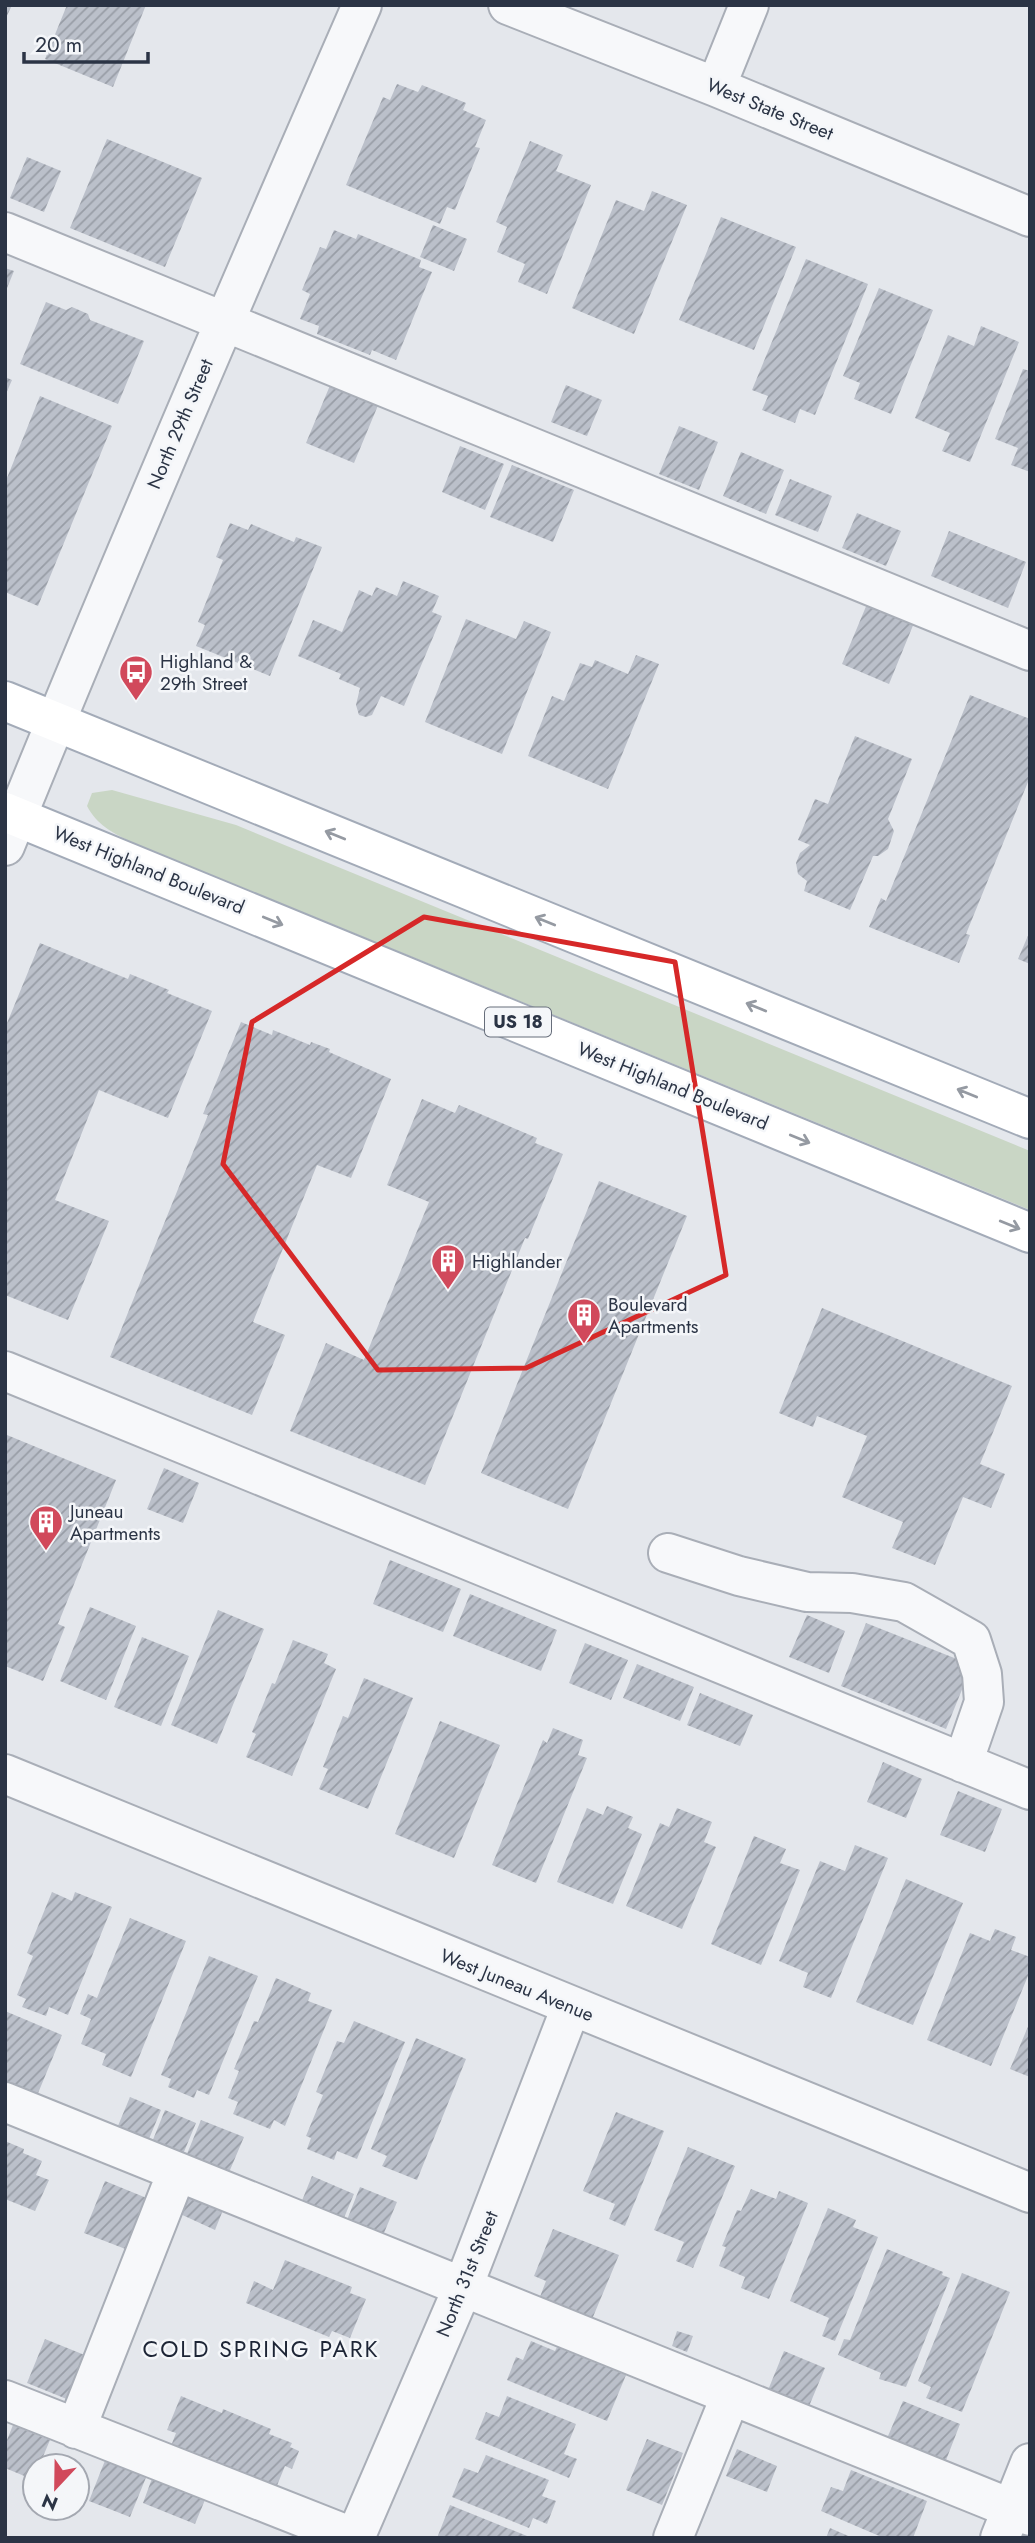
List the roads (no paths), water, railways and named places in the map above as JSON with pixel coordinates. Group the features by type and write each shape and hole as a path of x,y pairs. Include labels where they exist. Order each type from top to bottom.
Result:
{"main road":[{"path":"5,701 1030,1119"},
{"name":"West Highland Boulevard","path":"9,825 1030,1233"}],"street":[{"name":"North 29th Street","path":"9,825 55,723 223,322 362,5"},
{"name":"West State Street","path":"508,5 716,87 1030,217"},
{"path":"716,87 749,5"},
{"path":"5,232 1030,651"},
{"path":"5,1371 1030,1790"},
{"path":"668,1553 739,1576 807,1592 852,1593 904,1602 971,1640 982,1674 984,1702 963,1763"},
{"name":"West Juneau Avenue","path":"7,1780 1030,2193"},
{"name":"North 31st Street","path":"355,2538 463,2287 571,2007"},
{"path":"5,2102 731,2395 1014,2521 1030,2463"},
{"path":"76,2429 177,2172"},
{"path":"673,2538 731,2395"},
{"path":"5,2400 355,2538"}],"place":[{"name":"Highland & 29th Street","path":"136,702"},
{"name":"Highlander","path":"448,1291"},
{"name":"Boulevard Apartments","path":"584,1345"},
{"name":"Juneau Apartments","path":"46,1552"}],"district":[{"name":"COLD SPRING PARK","path":"261,2349"}]}
